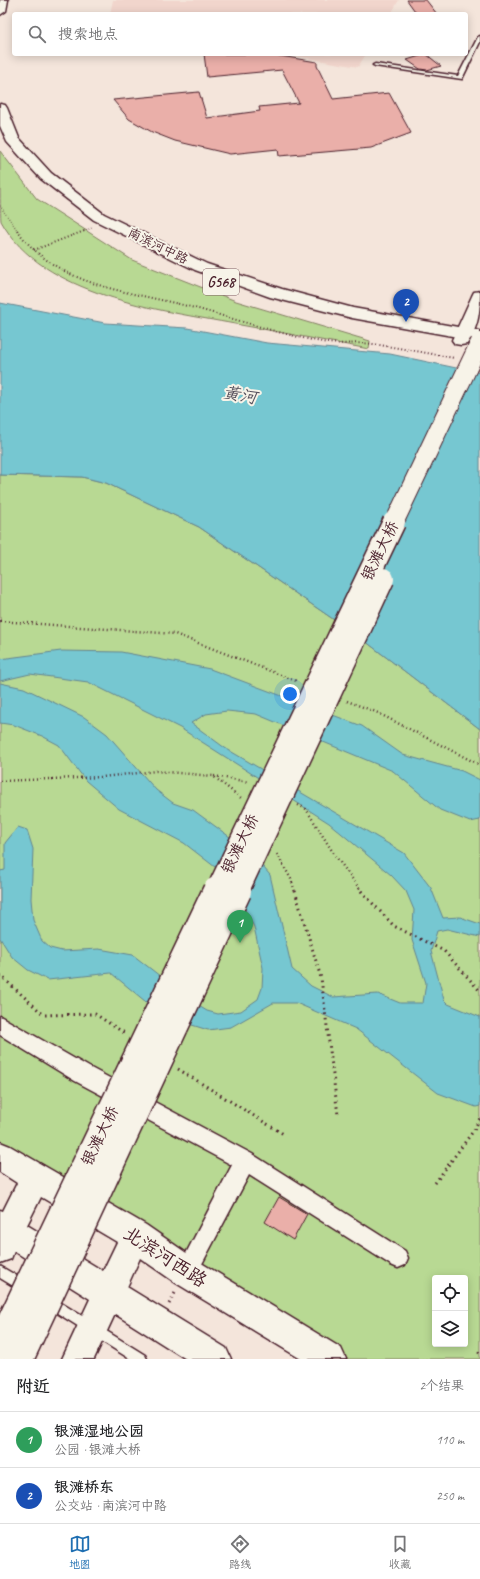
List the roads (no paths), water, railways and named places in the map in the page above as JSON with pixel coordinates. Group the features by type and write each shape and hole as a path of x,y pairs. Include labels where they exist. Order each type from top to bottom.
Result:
{"main road":[{"path":"0,12 2,0"},
{"name":"南滨河中路","path":"0,108 12,139 46,176 100,217 201,267 276,293 345,311 471,340"},
{"name":"南滨河中路","path":"0,138 37,180 98,226 195,271 263,299 348,319 471,340 480,336"},
{"name":"银滩大桥","path":"0,1346 471,340 480,296"},
{"name":"银滩大桥","path":"19,1359 480,372"},
{"name":"北滨河西路","path":"0,1156 135,1236 187,1272 330,1359"},
{"path":"35,1178 3,1235 109,1292 215,1359"},
{"path":"78,1359 135,1236"}],"street":[{"path":"0,1025 82,1074 245,1161 398,1258"},
{"path":"187,1272 245,1161"}],"lane":[{"path":"375,65 460,78 480,37"},
{"path":"0,1272 92,1327 141,1359"}],"water":[{"name":"黄河","path":"0,303 105,323 187,328 267,343 390,354 480,373 480,729 365,641 199,527 106,483 82,477 0,475"},
{"path":"61,651 121,652 210,669 362,726 403,755 462,771 480,780 480,820 470,822 440,810 393,771 256,714 227,711 206,714 191,723 225,748 404,853 431,888 443,918 460,917 480,924 480,937 447,929 437,931 431,951 444,1000 448,1004 480,1017 480,1106 476,1107 438,1093 356,1029 296,1003 273,1003 231,1027 208,1030 163,1016 111,973 48,980 28,970 12,957 0,938 0,871 5,870 5,843 18,827 27,830 33,849 31,899 33,920 42,941 50,948 62,951 99,949 133,955 197,1005 207,1011 218,1014 241,1011 258,999 262,988 263,968 254,927 231,882 224,874 184,843 119,809 86,781 59,745 42,736 14,725 0,723 0,683 24,688 84,717 107,734 156,790 173,803 193,810 249,851 270,875 292,969 311,986 333,997 378,994 400,1003 423,1003 426,983 412,940 414,910 406,891 391,875 329,823 180,728 88,682 30,674 0,681 0,659"}],"place":[{"name":"银滩桥东","path":"406,322"},
{"name":"银滩湿地公园","path":"240,943"}]}
